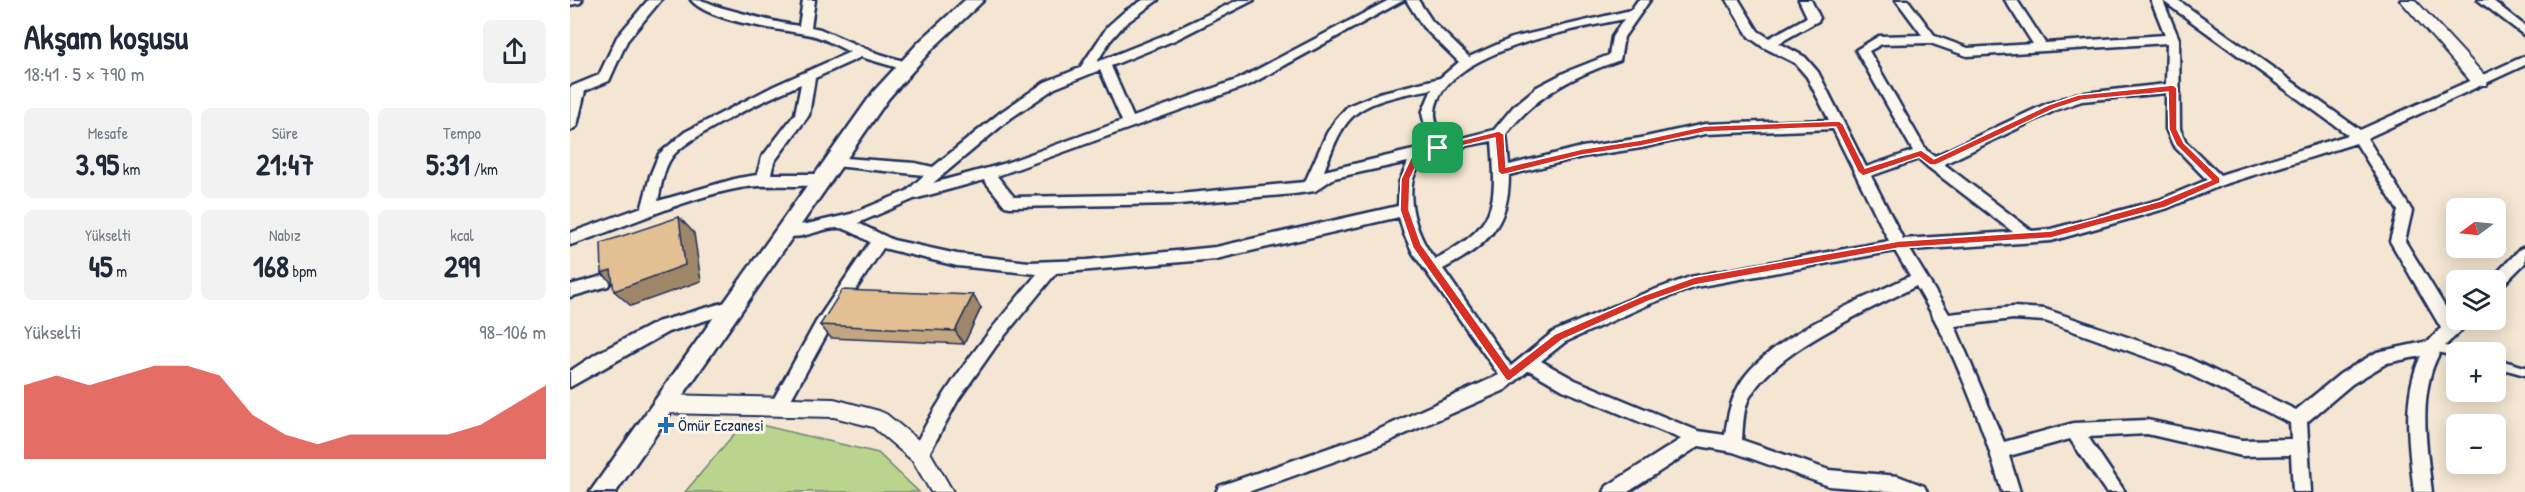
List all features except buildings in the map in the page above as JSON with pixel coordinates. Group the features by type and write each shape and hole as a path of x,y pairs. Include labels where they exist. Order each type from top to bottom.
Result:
{"main road":[{"path":"602,492 822,179 905,66 975,0"}],"street":[{"path":"570,1 576,0"},
{"path":"570,126 574,90 604,78 621,40 655,0"},
{"path":"697,0 711,9 774,26 816,32 860,52 905,66"},
{"path":"804,30 809,0"},
{"path":"910,195 1006,115 1050,85 1171,37 1248,0"},
{"path":"786,231 807,230 854,219 910,195 987,174 1244,82 1398,0"},
{"path":"1412,0 1427,24 1466,61"},
{"path":"1433,267 1462,252 1491,226 1499,213 1502,172 1499,134 1518,108 1551,84 1584,67 1615,57 1618,37 1644,0"},
{"path":"1733,0 1753,34 1767,44 1783,50 1813,75 1899,245 1946,321 1999,451 2011,492"},
{"path":"1767,44 1814,18 1805,0"},
{"path":"1902,0 1931,39"},
{"path":"2011,0 2041,47"},
{"path":"2157,0 2173,39 2173,129 2180,145 2217,181"},
{"path":"2169,0 2195,16 2359,136 2405,211 2397,241 2446,311"},
{"path":"2408,0 2480,81"},
{"path":"2484,0 2525,32"},
{"path":"1085,70 1101,42 1127,13 1146,2"},
{"path":"1438,148 1430,123 1429,109 1443,82 1466,61 1515,41 1634,13"},
{"path":"2029,236 1921,153 1862,50 1879,40 1931,39 1967,52 2173,39"},
{"path":"649,210 657,176 666,154 690,135 779,89 860,52"},
{"path":"1225,492 1374,440 1499,385 1559,337 1646,298 1695,281 1899,245 2051,235 2163,204 2217,181 2359,136 2525,60"},
{"path":"1103,63 1129,123"},
{"path":"763,179 767,161 802,115 809,76"},
{"path":"1310,187 1340,124 1352,109 1401,92 1443,82"},
{"path":"1933,163 2051,107 2081,97 2173,88"},
{"path":"1502,172 1582,152 1641,143 1705,129 1839,124"},
{"path":"987,174 1010,202 1179,199 1310,187 1330,174 1420,155 1438,148 1499,134"},
{"path":"1863,172 1921,153"},
{"path":"1420,155 1414,160 1406,179 1405,210 1416,245 1509,376"},
{"path":"835,161 915,168 935,173"},
{"path":"570,239 649,210 738,183 763,179 822,179"},
{"path":"841,222 890,245 957,260 1029,268 1087,266 1216,253 1405,210"},
{"path":"778,407 822,327 880,240"},
{"path":"2506,273 2525,253"},
{"path":"920,454 952,395 990,341 1052,267"},
{"path":"1733,444 1739,401 1760,370 1806,336 1919,278"},
{"path":"570,291 603,282"},
{"path":"570,380 602,359 663,327 734,306"},
{"path":"1946,321 2013,313 2045,315 2180,362 2298,419"},
{"path":"2423,492 2419,455 2419,397 2425,366 2434,347 2451,330"},
{"path":"2298,419 2346,379 2383,357 2434,347"},
{"path":"1528,361 1569,385 1697,438 1733,444 1829,478 1898,484 1918,492"},
{"path":"664,404 834,408 879,420 920,454 942,492"},
{"path":"2298,419 2302,492"},
{"path":"1999,451 2074,430 2147,427 2242,448 2300,447"},
{"path":"2074,430 2116,492"},
{"path":"1613,492 1697,438"}],"lane":[{"path":"2434,347 2446,350"},
{"path":"2506,366 2525,371"}],"green space":[{"path":"745,421 878,453 919,492 685,492"}],"place":[{"name":"Ömür Eczanesi","path":"666,425"}],"route":[{"path":"2173,88 2173,129 2180,145 2217,181 2163,204 2051,235 1899,245 1695,281 1646,298 1559,337 1509,376 1416,245 1405,210 1406,179 1414,160 1425,152 1438,148 1499,134 1502,172 1582,152 1641,143 1705,129 1839,124 1863,172 1921,153 1933,163 2051,107 2081,97 2173,88"}]}
